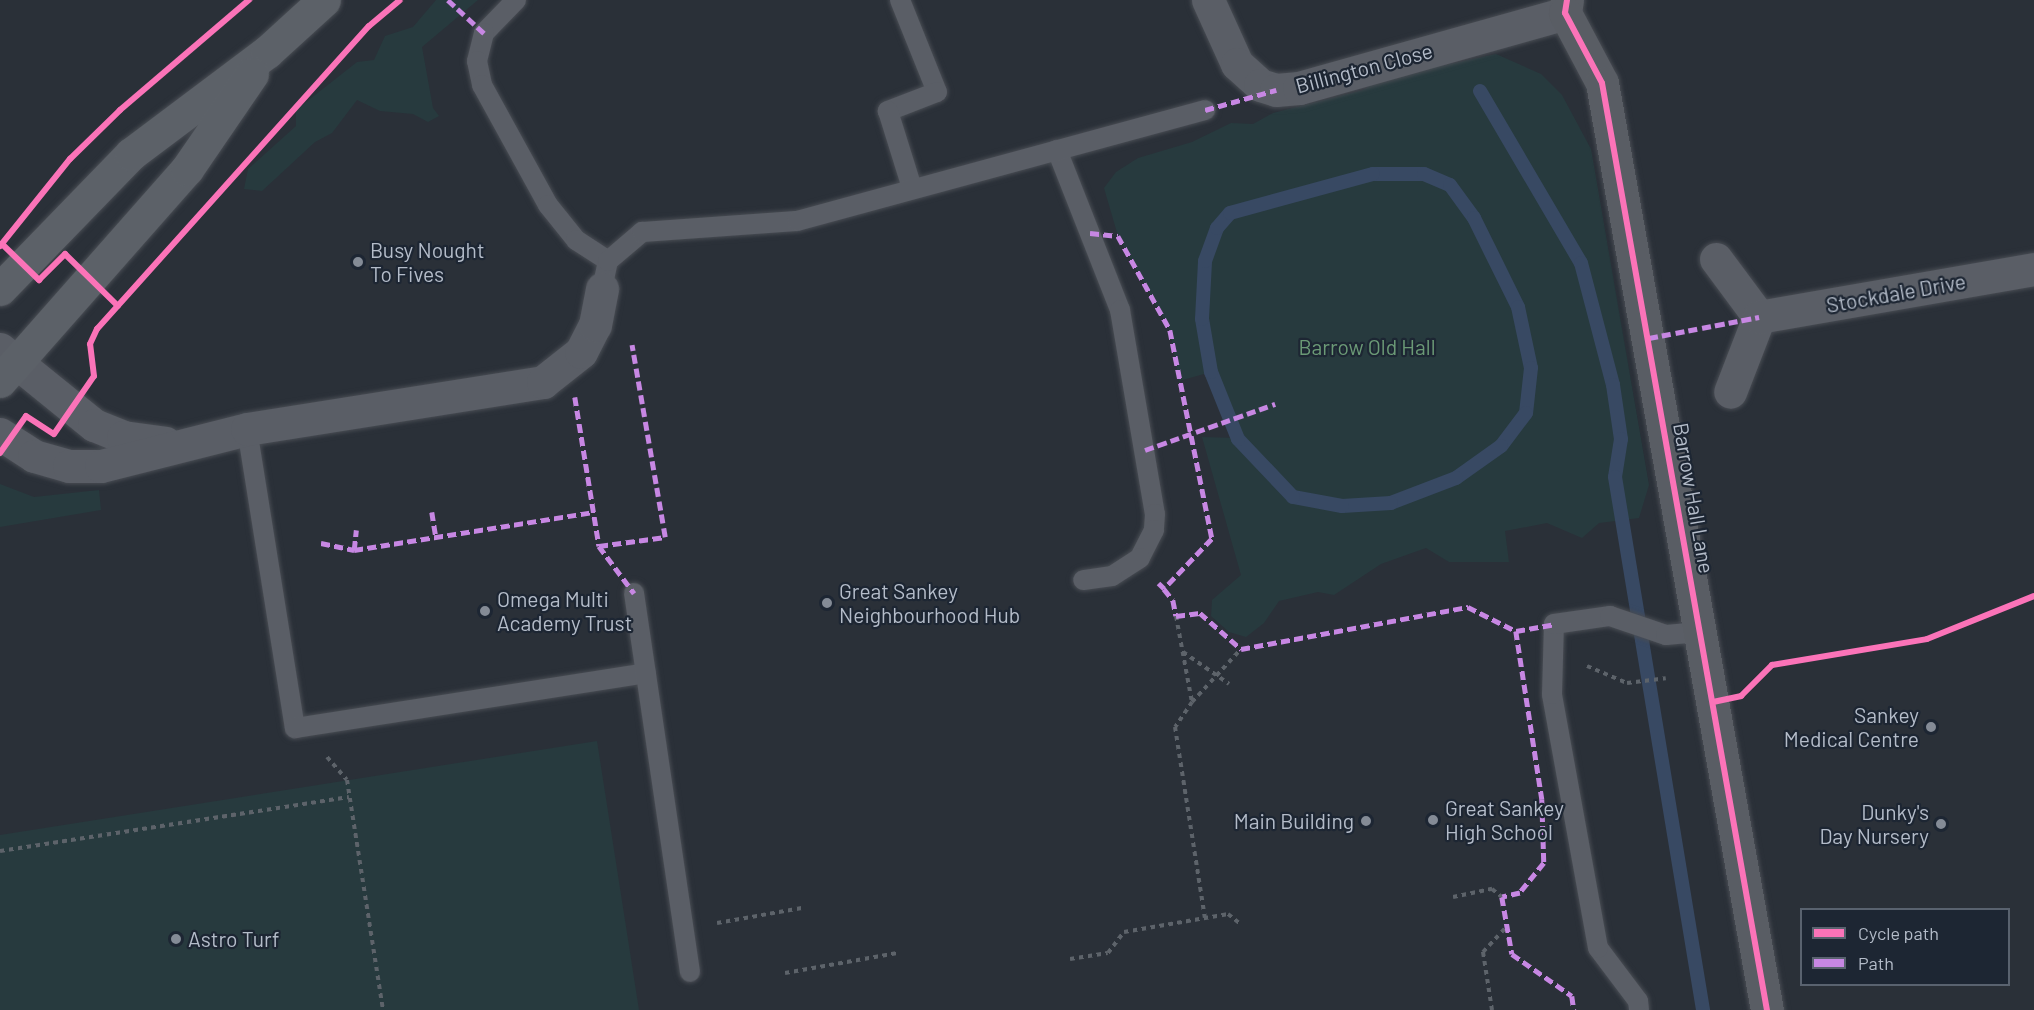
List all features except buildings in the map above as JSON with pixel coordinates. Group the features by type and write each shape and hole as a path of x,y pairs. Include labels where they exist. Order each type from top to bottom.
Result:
{"main road":[{"path":"0,289 131,154 267,52 324,0"},
{"path":"5,365 187,169 267,52"}],"street":[{"name":"Billington Close","path":"1208,0 1242,70 1260,85 1275,90 1299,88 1566,6"},
{"name":"Barrow Hall Lane","path":"1566,6 1602,83 1767,1010"},
{"path":"1716,259 1759,317 1730,392"},
{"name":"Stockdale Drive","path":"1759,317 2034,269"},
{"path":"0,434 34,456 69,466 101,466 174,444 247,429 543,382 581,352 595,325 605,275"},
{"path":"5,365 94,425 123,436 174,444"}],"lane":[{"path":"516,0 484,33 477,61 482,85 548,206 605,275 642,232 797,221 1205,110"},
{"path":"900,0 937,92 888,111 912,188"},
{"path":"1057,150 1120,310 1155,514 1150,544 1140,558 1112,576 1083,580"},
{"path":"247,429 296,728 646,673"},
{"path":"634,593 690,972"},
{"path":"1639,1010 1638,1000 1598,948 1552,694 1554,624 1610,616 1666,635 1700,632"}],"path":[{"path":"1176,616 1192,702"},
{"path":"1205,918 1175,728 1192,702 1241,649"},
{"path":"1183,651 1229,684"},
{"path":"1627,683 1661,679"},
{"path":"321,724 325,755 347,780 383,1010"},
{"path":"0,851 349,797"},
{"path":"1453,897 1492,889 1502,897"},
{"path":"684,929 802,908"},
{"path":"1070,959 1108,953 1124,932 1228,914 1239,923"},
{"path":"1492,1010 1483,952 1507,926"},
{"path":"785,973 897,953"}],"green space":[{"path":"436,0 478,0 422,47 433,108 439,116 428,122 413,114 380,111 357,100 332,133 315,142 262,191 244,189 248,169 296,126 296,110 357,62 374,60 385,36 413,27"},
{"name":"Barrow Old Hall","path":"1496,54 1541,74 1562,95 1591,149 1649,485 1639,518 1599,523 1582,538 1547,523 1505,531 1509,562 1449,562 1426,548 1381,564 1334,595 1318,592 1279,601 1264,623 1246,637 1229,632 1211,616 1212,600 1241,575 1202,437 1238,438 1211,372 1179,381 1170,330 1118,236 1104,188 1116,172 1138,158 1192,142 1231,123 1253,124 1273,113 1363,90 1379,79"},
{"path":"0,484 34,497 99,490 101,510 0,527"},
{"path":"597,741 639,1010 0,1010 0,835"}],"waterway":[{"path":"1480,91 1581,263 1613,385 1621,439 1615,477 1703,1010"},
{"path":"1373,174 1424,174 1450,185 1474,218 1518,307 1531,368 1526,413 1501,446 1456,478 1391,503 1342,506 1293,497 1238,439 1211,372 1202,319 1205,261 1217,228 1230,213 1373,174"}],"marked path":[{"path":"448,0 484,33"},
{"path":"1205,110 1276,90"},
{"path":"1090,233 1118,236 1170,330 1212,539 1164,589 1158,583"},
{"path":"1649,338 1759,317"},
{"path":"599,546 665,537 632,345"},
{"path":"575,397 599,546 634,593"},
{"path":"1145,450 1275,404"},
{"path":"432,512 436,537"},
{"path":"321,543 354,550 593,512"},
{"path":"354,550 356,530"},
{"path":"1164,589 1173,600 1176,616 1200,613 1241,649 1468,607 1516,631 1554,624"},
{"path":"1516,631 1542,799 1544,863 1520,893 1502,897 1512,954 1572,996 1574,1010"}],"cycle path":[{"path":"0,246 70,159 120,110 249,0"},
{"path":"0,453 26,416 54,434 94,376 90,344 97,329 369,26 400,0"},
{"path":"1567,0 1565,13 1602,83 1767,1010"},
{"path":"2,244 39,280 65,254 118,306"},
{"path":"1713,702 1741,696 1772,665 1927,639 2034,596"}],"place":[{"name":"Busy Nought To Fives","path":"358,262"},
{"name":"Great Sankey Neighbourhood Hub","path":"827,603"},
{"name":"Omega Multi Academy Trust","path":"485,611"},
{"name":"Sankey Medical Centre","path":"1931,727"},
{"name":"Great Sankey High School","path":"1433,820"},
{"name":"Main Building","path":"1366,821"},
{"name":"Dunky's Day Nursery","path":"1941,824"},
{"name":"Astro Turf","path":"176,939"}]}
